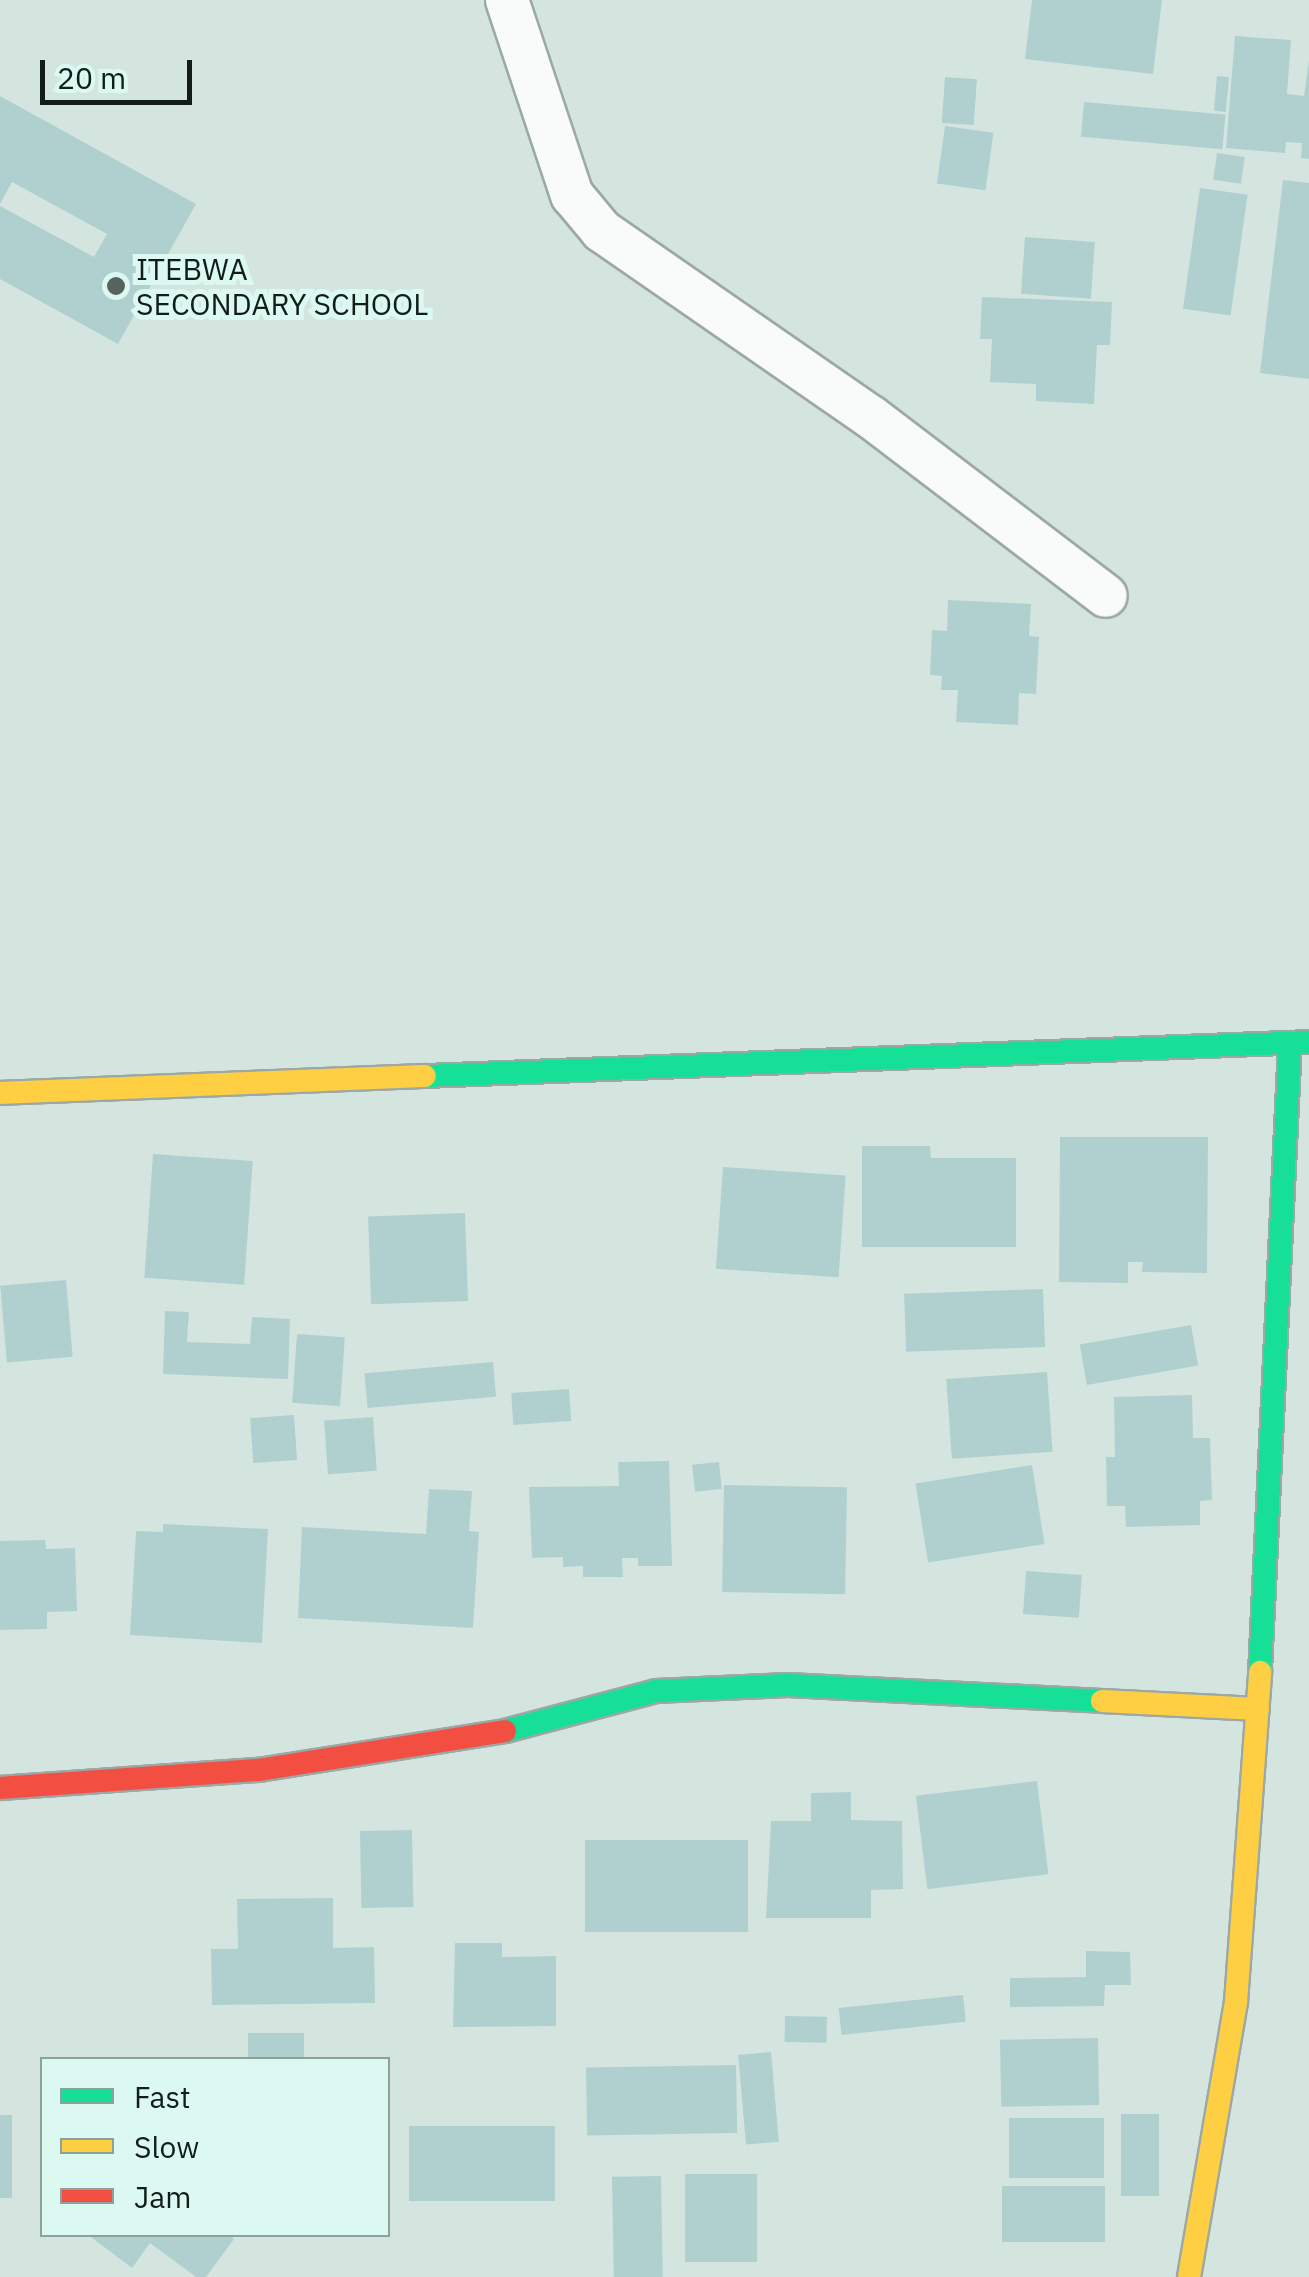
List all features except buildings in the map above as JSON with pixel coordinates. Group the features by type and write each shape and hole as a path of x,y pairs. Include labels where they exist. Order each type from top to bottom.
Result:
{"street":[{"path":"507,0 572,194 602,231 871,417 1106,596"},
{"path":"0,1093 1299,1043 1236,2002 1188,2277"},
{"path":"0,1788 259,1770 388,1752 480,1738 656,1692 788,1685 1258,1709"}],"traffic: fast":[{"path":"425,1076 1309,1042"},
{"path":"1260,1672 1290,1043"},
{"path":"505,1731 656,1691 788,1685 1102,1701"}],"traffic: slow":[{"path":"0,1093 425,1076"},
{"path":"1189,2277 1236,2002 1260,1672"},
{"path":"1102,1701 1258,1709"}],"traffic: jam":[{"path":"0,1788 259,1770 505,1731"}],"place":[{"name":"ITEBWA SECONDARY SCHOOL","path":"116,286"}]}
